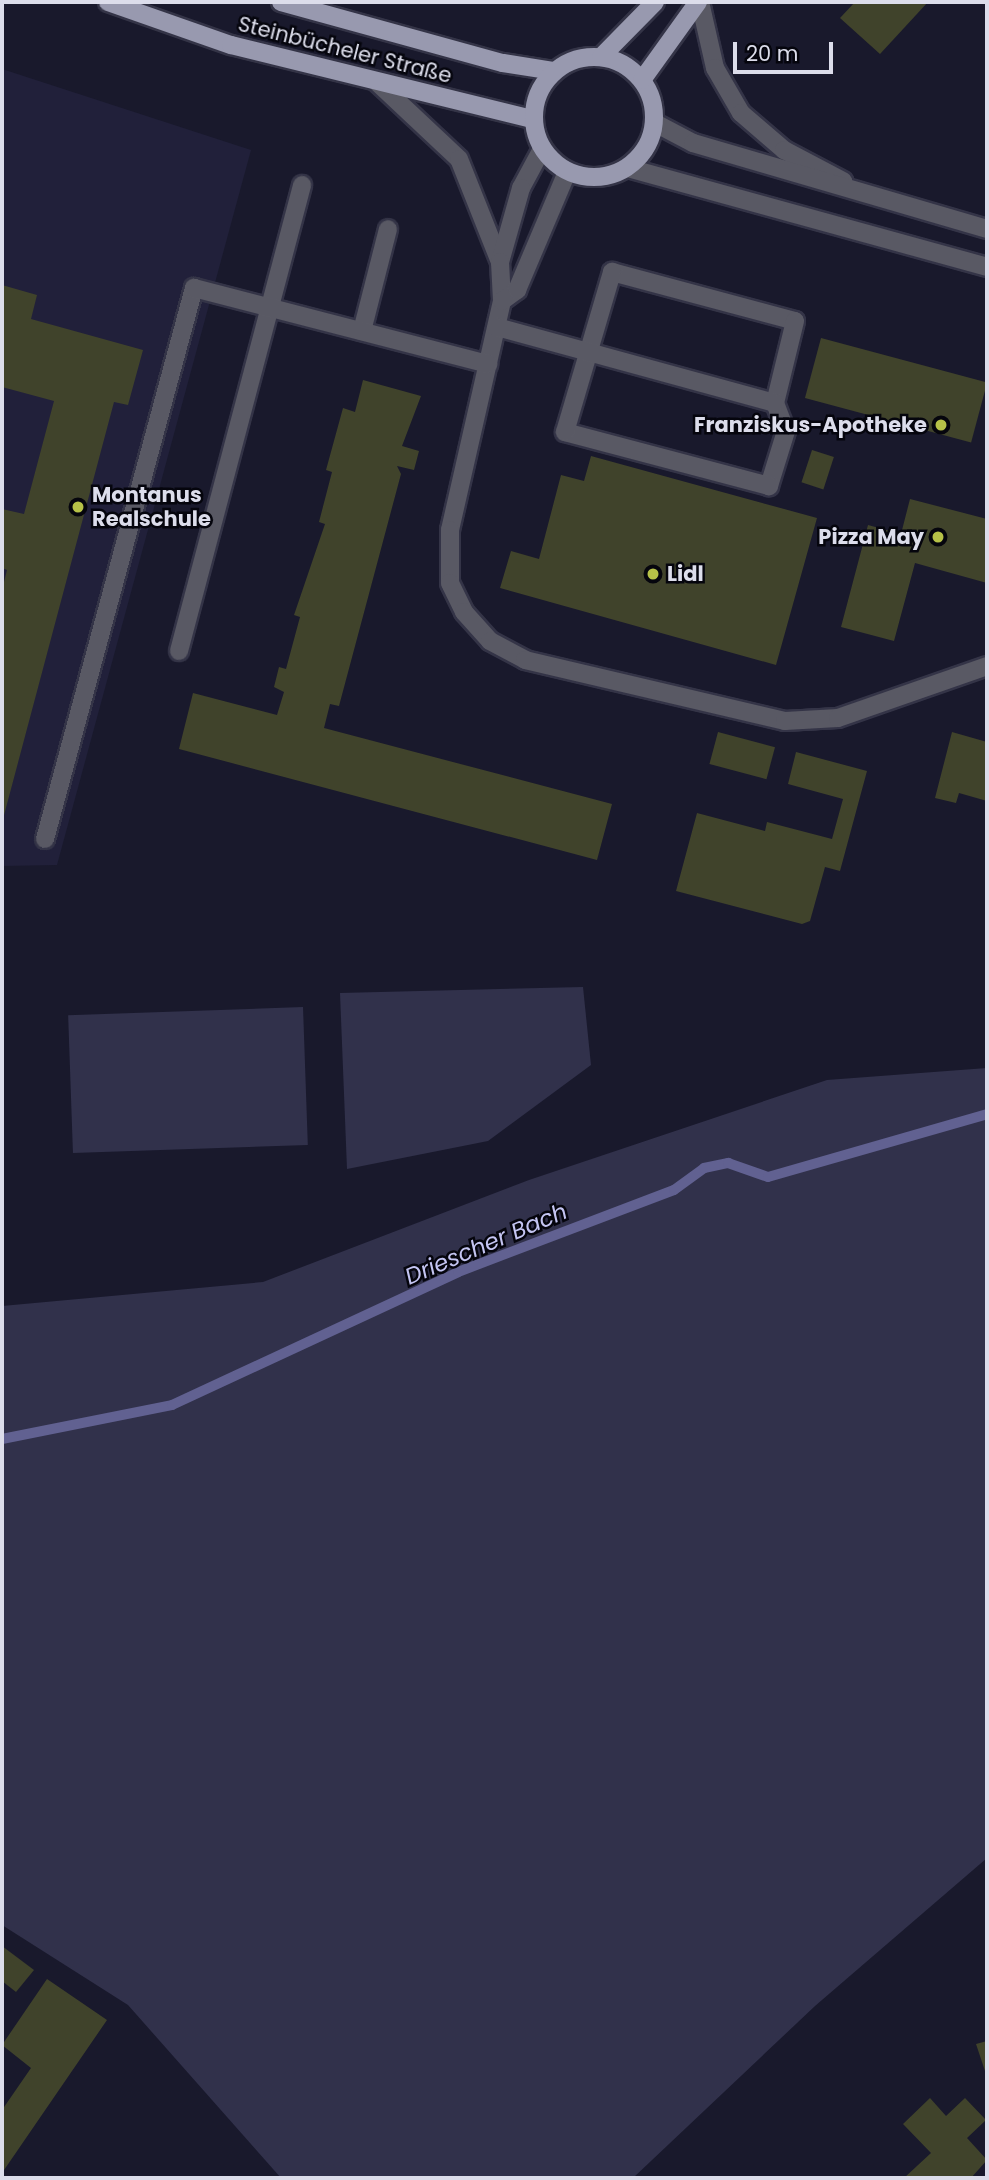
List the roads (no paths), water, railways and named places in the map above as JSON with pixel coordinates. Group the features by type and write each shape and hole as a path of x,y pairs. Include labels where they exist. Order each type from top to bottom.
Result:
{"main road":[{"name":"Steinbücheler Straße","path":"108,2 231,45 533,119"},
{"name":"Steinbücheler Straße","path":"281,2 503,63 554,71"},
{"path":"601,57 655,2"},
{"path":"642,80 699,2"},
{"path":"601,57 624,64 642,80 655,123 647,149 628,169 587,178 567,172 542,149 533,119 537,96 554,71 573,60 601,57"}],"street":[{"path":"699,2 715,68 741,113 784,150 880,201"},
{"path":"377,82 459,159 500,262 502,301 450,530 450,583 490,641 525,660 813,723 987,666"},
{"path":"655,123 694,144 880,201 987,229"},
{"path":"500,262 521,188 542,149"},
{"path":"628,169 987,267"},
{"path":"502,301 517,290 567,172"},
{"path":"179,651 302,185"},
{"path":"362,331 388,229"},
{"path":"611,272 795,321 775,403 786,431 769,486 565,432 611,272"},
{"path":"45,839 194,288 488,364"},
{"path":"497,327 775,403"}],"waterway":[{"name":"Driescher Bach","path":"2,1439 172,1405 458,1272 674,1190 704,1168 728,1163 768,1177 987,1114"}],"place":[{"name":"Franziskus-Apotheke","path":"941,425"},
{"name":"Montanus Realschule","path":"78,507"},
{"name":"Pizza May","path":"938,537"},
{"name":"Lidl","path":"653,574"}]}
